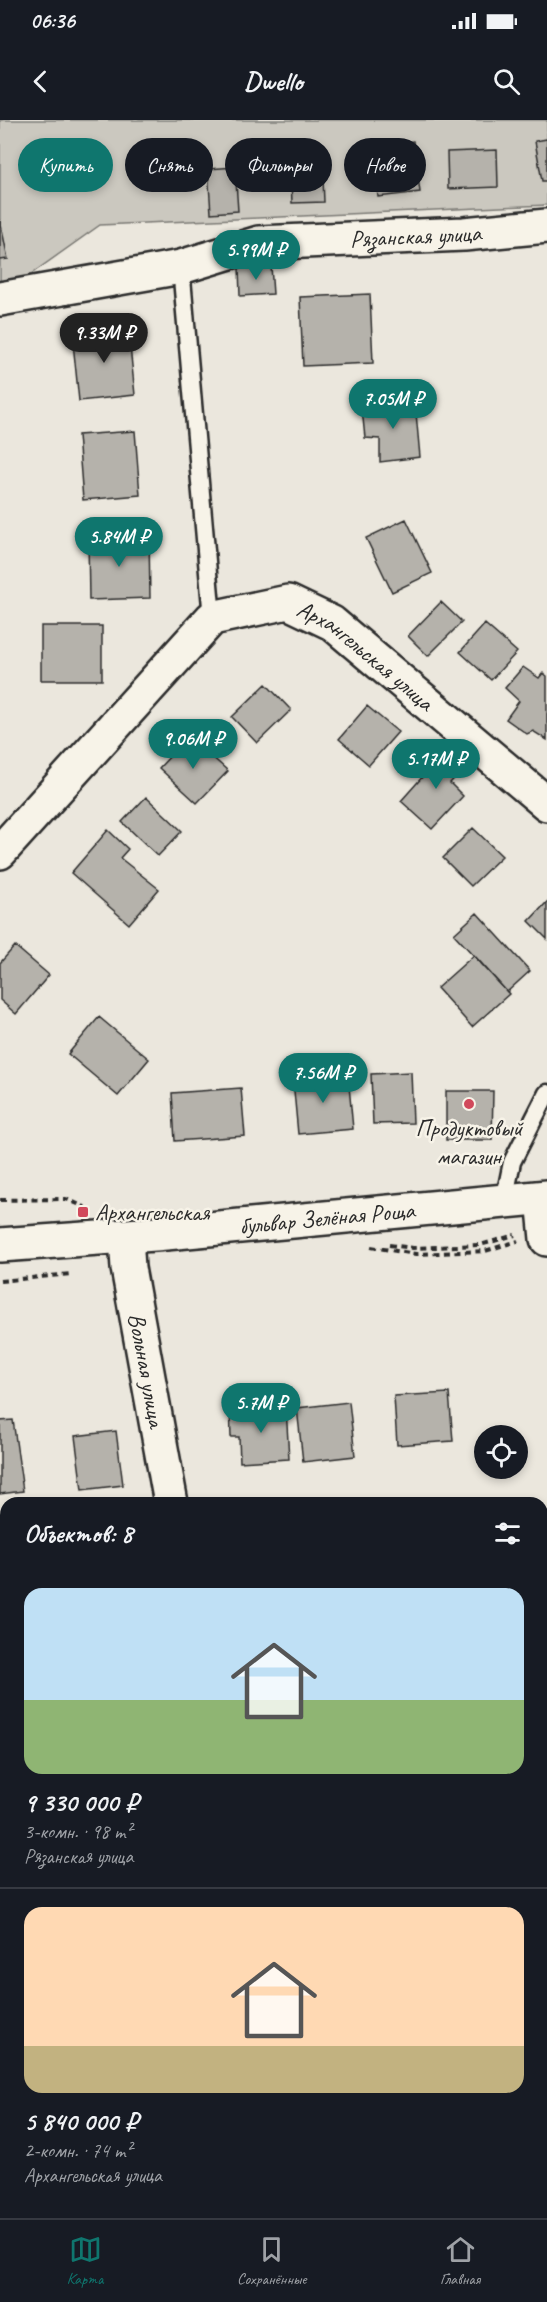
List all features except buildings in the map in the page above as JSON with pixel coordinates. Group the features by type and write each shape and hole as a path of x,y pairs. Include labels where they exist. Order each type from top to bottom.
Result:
{"street":[{"name":"Рязанская улица","path":"0,299 181,267 259,243 464,234 547,226"},
{"name":"Архангельская улица","path":"212,618 288,602 332,623 547,804"},
{"path":"0,852 212,618"},
{"path":"545,1198 547,1235"},
{"name":"бульвар Зелёная Роща","path":"0,1245 126,1237 545,1198"},
{"name":"Вольная улица","path":"126,1237 128,1268 170,1497"}],"lane":[{"path":"181,267 212,618"},
{"path":"504,1201 512,1162 547,1093"}],"path":[{"path":"368,1247 416,1254 485,1251 547,1235"},
{"path":"0,1281 82,1273"}],"shaded area":[{"path":"0,120 547,120 547,205 100,225 0,296"}],"place":[{"name":"Продуктовый магазин","path":"469,1104"},
{"name":"Архангельская","path":"83,1212"}]}
